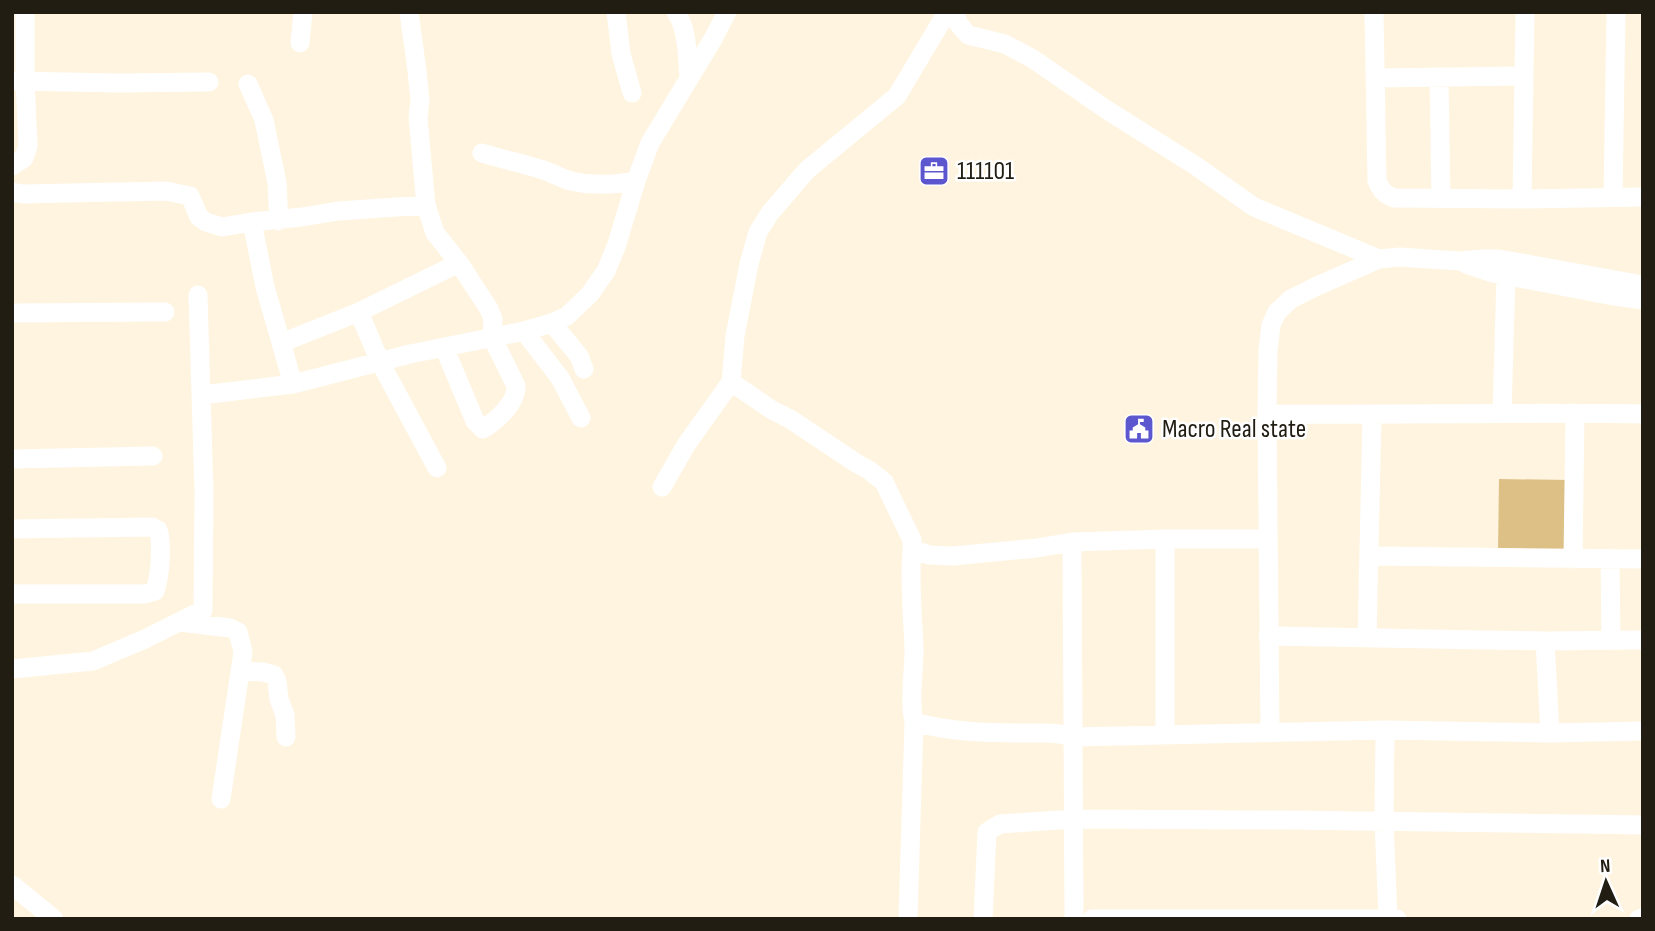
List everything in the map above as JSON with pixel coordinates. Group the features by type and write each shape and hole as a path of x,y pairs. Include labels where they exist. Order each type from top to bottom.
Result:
{"street":[{"path":"12,166 24,158 28,146 18,81 25,12"},
{"path":"300,43 303,12"},
{"path":"409,12 419,90 418,118 426,205 435,233 459,263 489,309 493,319 492,337 516,386 516,393 506,408 483,429 475,421 444,346"},
{"path":"616,12 621,54 632,93"},
{"path":"677,12 684,33 689,76"},
{"path":"202,395 293,384 444,346 524,331 552,323 578,308 606,271 617,247 650,143 727,12"},
{"path":"662,486 686,445 731,382 735,336 758,232 770,213 807,170 897,96 947,12"},
{"path":"955,12 958,23 968,35 1005,44 1033,59 1254,207 1378,259"},
{"path":"1374,12 1377,181 1387,195 1394,198 1643,197"},
{"path":"1522,199 1525,12"},
{"path":"1613,197 1616,12"},
{"path":"1375,78 1523,76"},
{"path":"1439,78 1441,198"},
{"path":"18,81 209,82"},
{"path":"248,85 264,120 277,183 279,221"},
{"path":"482,152 594,185 636,181"},
{"path":"12,192 166,191 190,196 199,217 222,227 338,211 426,205"},
{"path":"252,222 265,287 293,384"},
{"path":"1270,733 1266,414 1268,351 1271,325 1276,312 1291,299 1317,286 1378,259 1400,257 1459,261 1499,260 1643,285"},
{"path":"1459,261 1480,270 1506,276 1643,300"},
{"path":"281,343 359,312 459,263"},
{"path":"1502,413 1506,276"},
{"path":"12,670 93,661 203,610 204,492 198,295"},
{"path":"12,313 165,312"},
{"path":"359,312 380,362 437,468"},
{"path":"552,323 579,356 584,369"},
{"path":"524,331 560,378 581,418"},
{"path":"731,382 884,482 912,540 914,722 908,919"},
{"path":"1573,559 1575,412"},
{"path":"1266,414 1643,414"},
{"path":"1367,638 1372,415"},
{"path":"12,459 153,456"},
{"path":"12,529 152,527 158,530 160,537 159,581 155,590 144,594 12,594"},
{"path":"1165,539 1165,736"},
{"path":"912,550 929,555 953,556 1072,542 1267,539"},
{"path":"1072,542 1074,919"},
{"path":"1370,556 1643,559"},
{"path":"1610,559 1611,640"},
{"path":"180,622 230,628 238,632 243,652 221,799"},
{"path":"1268,636 1643,640"},
{"path":"1545,641 1550,733"},
{"path":"241,671 263,672 274,676 285,715 286,737"},
{"path":"914,722 956,730 1025,733 1048,731 1074,737 1385,730 1550,733 1643,731"},
{"path":"1385,730 1384,821 1388,919"},
{"path":"983,919 986,832 1000,824 1073,819 1643,825"},
{"path":"12,885 54,919"},
{"path":"1092,919 1397,919"}],"shaded area":[{"path":"1499,479 1568,480 1567,556 1498,554"}],"place":[{"name":"111101","path":"934,171"},
{"name":"Macro Real state","path":"1139,429"}]}
